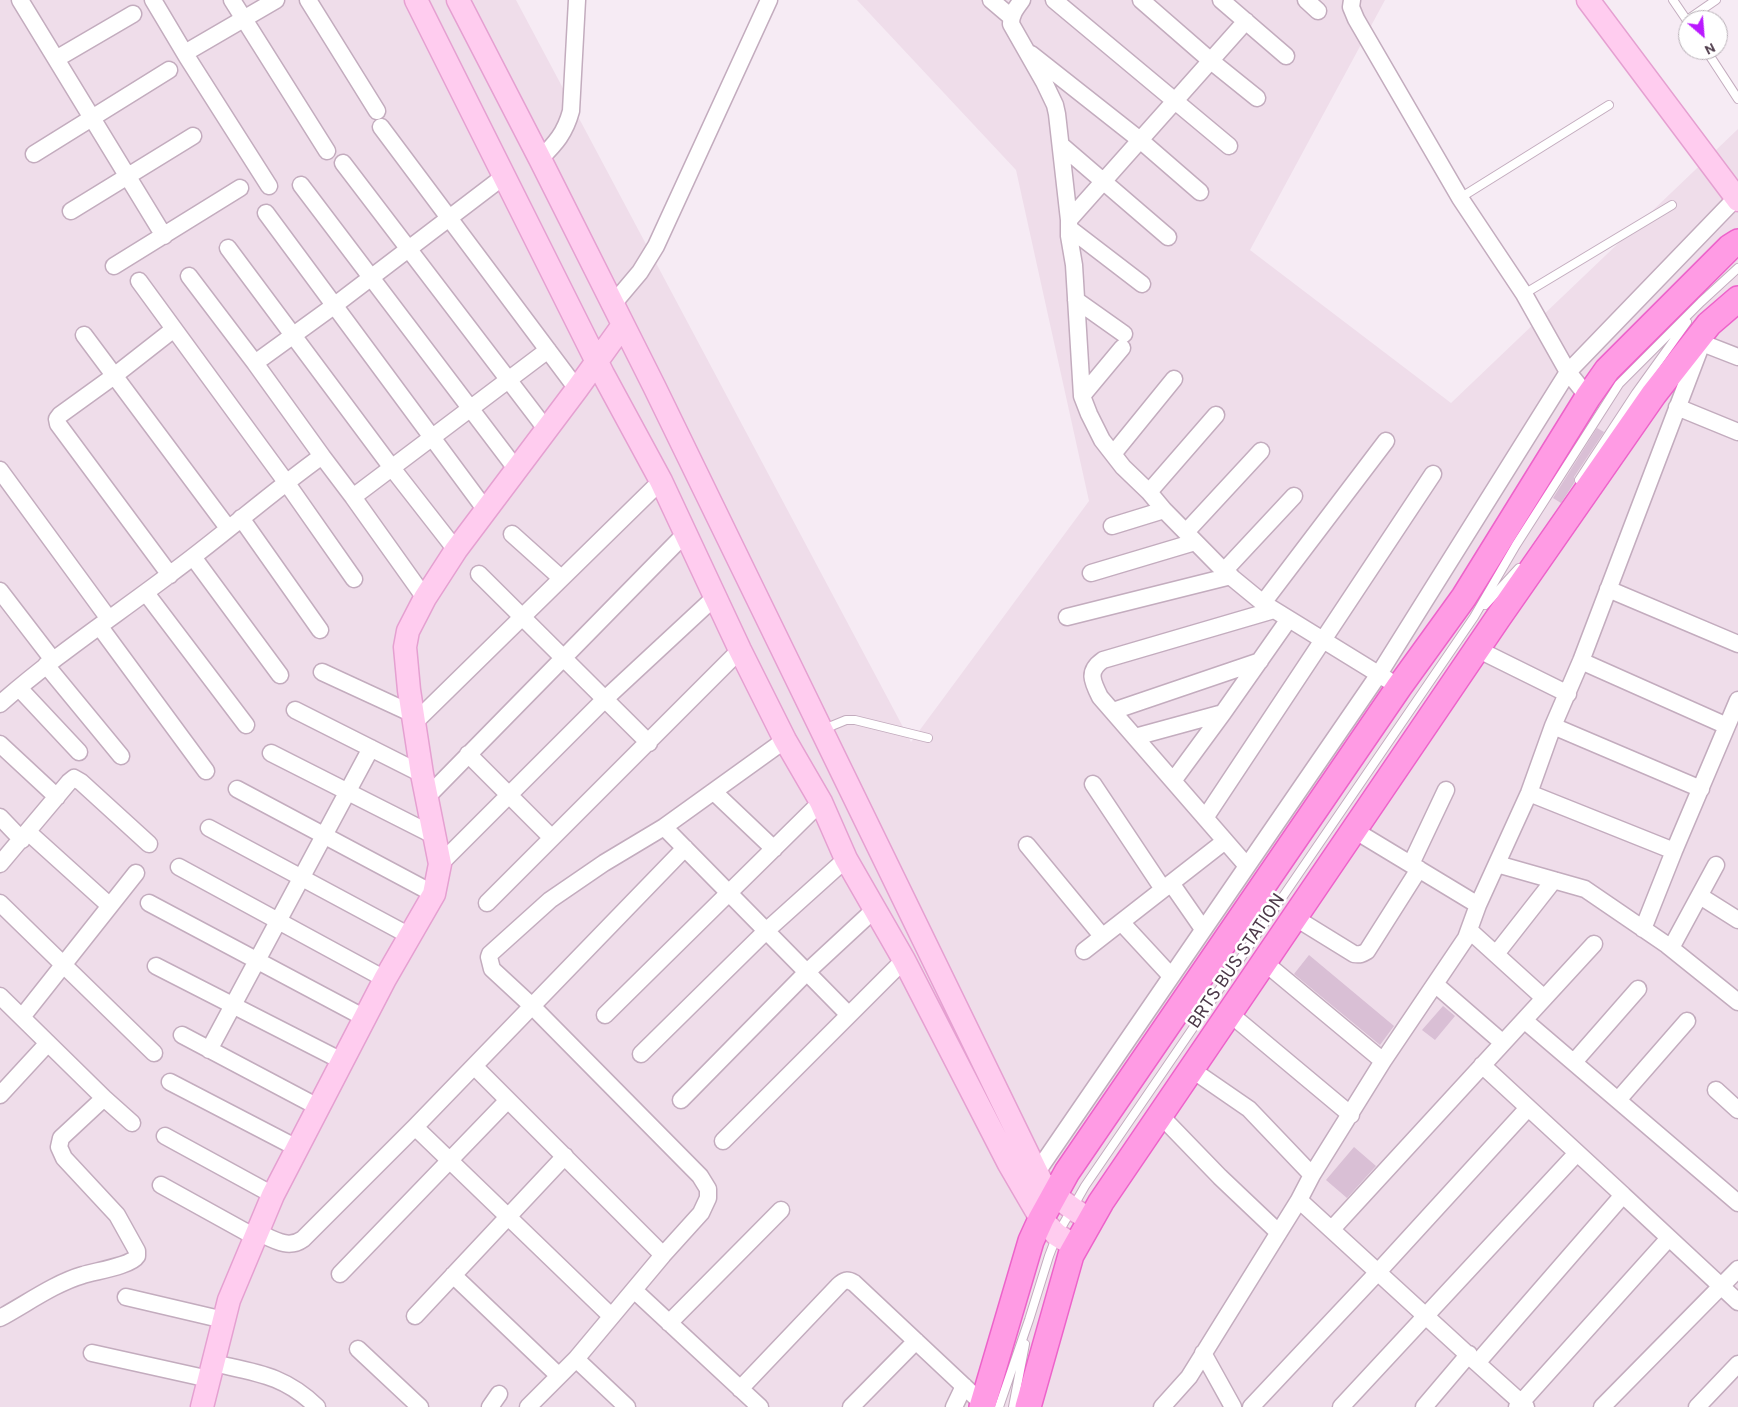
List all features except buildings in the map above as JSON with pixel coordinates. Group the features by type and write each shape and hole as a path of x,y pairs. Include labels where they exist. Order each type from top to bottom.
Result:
{"main road":[{"path":"988,1406 1031,1241 1058,1233 1072,1208 1073,1164 1389,680 1464,597 1588,397 1607,370 1730,247 1738,242"},
{"path":"1058,1233 1072,1208 1101,1202 1477,649 1704,323 1738,299"},
{"path":"1028,1407 1071,1256 1058,1233"}],"street":[{"path":"20,0 164,236"},
{"path":"154,0 185,53 269,186"},
{"path":"232,0 328,151"},
{"path":"185,53 276,0"},
{"path":"308,0 379,119 448,217 577,389"},
{"path":"416,0 624,415 661,481 740,650 785,740 821,802 846,859 904,960 1009,1164 1027,1194 1058,1233"},
{"path":"458,0 654,386 1041,1180 1072,1208"},
{"path":"540,159 557,142 568,122 571,110 577,0"},
{"path":"613,304 640,272 656,246 770,0"},
{"path":"991,0 1011,17"},
{"path":"1022,0 1011,17 1011,24 1044,82 1054,105 1061,145 1074,265 1082,396 1102,440 1123,467 1227,574 1268,607 1389,680"},
{"path":"1054,0 1229,146"},
{"path":"1141,0 1211,61 1258,98"},
{"path":"1222,0 1286,56"},
{"path":"1306,0 1318,11"},
{"path":"1352,0 1351,7 1356,19 1460,198 1524,294 1568,372 1588,397"},
{"path":"1027,1194 1037,1172 1247,866 1389,680 1568,372 1737,199 1588,0"},
{"path":"56,59 133,14"},
{"path":"1069,224 1103,182 1246,22"},
{"path":"1023,48 1140,140 1200,192"},
{"path":"34,154 169,70"},
{"path":"71,211 193,136"},
{"path":"1061,145 1168,237"},
{"path":"343,163 546,429"},
{"path":"255,363 504,177"},
{"path":"301,185 517,470"},
{"path":"114,266 240,188"},
{"path":"266,213 486,510"},
{"path":"1069,224 1142,284"},
{"path":"228,248 294,334 392,468 456,550"},
{"path":"189,276 255,363 425,598"},
{"path":"139,281 286,482 354,579"},
{"path":"1076,300 1123,341 1082,396"},
{"path":"1162,1407 1188,1377 1384,1060 1466,938 1478,905 1530,793 1553,726 1581,661 1678,407 1704,323 1738,357"},
{"path":"170,575 58,424 58,419 60,415 174,329"},
{"path":"202,1407 230,1300 273,1195 385,979 434,894 440,864 409,690 406,638 425,598 456,550 577,389 600,367 627,333"},
{"path":"84,335 228,528"},
{"path":"353,497 548,350"},
{"path":"1113,454 1174,379"},
{"path":"1678,407 1738,432"},
{"path":"1149,492 1216,415"},
{"path":"1247,866 1100,697 1094,685 1092,675 1095,666 1103,660 1268,607 1386,442"},
{"path":"1091,573 1191,537 1261,451"},
{"path":"0,704 49,663 170,575 286,482 322,456"},
{"path":"0,470 206,771"},
{"path":"1205,818 1433,474"},
{"path":"414,719 661,481"},
{"path":"1067,617 1227,574 1294,496"},
{"path":"1112,526 1164,510"},
{"path":"241,518 320,630"},
{"path":"512,534 561,578"},
{"path":"425,785 468,754 685,534"},
{"path":"193,557 280,675"},
{"path":"479,574 649,743"},
{"path":"1608,588 1738,644"},
{"path":"0,591 49,663 121,756"},
{"path":"146,593 246,725"},
{"path":"440,864 605,699 715,597"},
{"path":"1173,781 1224,713 1289,619"},
{"path":"1477,649 1568,694"},
{"path":"487,903 740,650"},
{"path":"1113,711 1260,661"},
{"path":"1581,661 1727,726"},
{"path":"322,672 414,719"},
{"path":"19,688 79,752"},
{"path":"1643,929 1738,700"},
{"path":"295,710 371,748 425,785"},
{"path":"1135,737 1224,713"},
{"path":"1553,726 1701,789"},
{"path":"528,1407 576,1359 663,1255 701,1213 708,1198 708,1189 705,1182 532,1006 492,969 489,961 490,954 536,910 604,863 664,827 785,740"},
{"path":"0,744 57,797"},
{"path":"209,1050 371,748"},
{"path":"271,753 435,836"},
{"path":"468,754 552,838"},
{"path":"0,864 72,779 78,780 149,844"},
{"path":"1093,784 1167,886 1203,929"},
{"path":"237,789 434,894"},
{"path":"1294,917 1354,954 1364,954 1415,866 1446,790"},
{"path":"714,792 774,849"},
{"path":"1530,793 1674,851"},
{"path":"605,1015 821,802"},
{"path":"0,817 110,906"},
{"path":"664,827 848,1014"},
{"path":"208,828 410,936"},
{"path":"1354,830 1478,905"},
{"path":"1084,951 1225,841"},
{"path":"1027,845 1102,936"},
{"path":"160,1186 256,1234 288,1245 298,1243 415,1127 685,848"},
{"path":"642,1054 766,931 846,859"},
{"path":"1497,864 1585,889 1671,948 1738,1002"},
{"path":"1671,948 1716,865"},
{"path":"179,867 385,979"},
{"path":"22,1017 136,873"},
{"path":"1496,954 1554,880"},
{"path":"1700,896 1738,920"},
{"path":"0,903 154,1053"},
{"path":"149,903 365,1018"},
{"path":"681,1100 807,972 875,909"},
{"path":"1121,922 1171,976"},
{"path":"1469,930 1544,998"},
{"path":"1332,1229 1594,944"},
{"path":"723,1141 904,960"},
{"path":"1264,962 1384,1060"},
{"path":"156,966 342,1061"},
{"path":"1435,984 1503,1043"},
{"path":"1574,1062 1638,989"},
{"path":"0,996 132,1123"},
{"path":"1229,1013 1351,1115"},
{"path":"1524,1020 1738,1203"},
{"path":"1618,1100 1687,1021"},
{"path":"182,1035 318,1106"},
{"path":"0,1095 48,1043"},
{"path":"1482,1065 1738,1302"},
{"path":"474,1066 663,1255"},
{"path":"1191,1069 1249,1109 1312,1176"},
{"path":"170,1082 297,1148"},
{"path":"1716,1090 1738,1110"},
{"path":"0,1318 65,1282 130,1262 137,1256 135,1247 116,1215 64,1158 58,1147 60,1138 104,1098"},
{"path":"340,1274 508,1100"},
{"path":"1251,1407 1528,1108"},
{"path":"1160,1114 1220,1177 1278,1232"},
{"path":"415,1127 611,1316"},
{"path":"165,1136 273,1195"},
{"path":"1341,1407 1577,1153"},
{"path":"415,1316 564,1156"},
{"path":"1424,1407 1473,1358 1623,1195"},
{"path":"1299,1200 1473,1358 1521,1406 1669,1238"},
{"path":"669,1323 780,1210"},
{"path":"1602,1407 1738,1269"},
{"path":"453,1276 559,1376"},
{"path":"740,1389 844,1280 848,1280 854,1283 988,1406"},
{"path":"634,1290 760,1407"},
{"path":"126,1297 224,1320"},
{"path":"851,1407 916,1341"},
{"path":"358,1349 420,1407"},
{"path":"92,1353 211,1371 266,1375 285,1382 306,1396 317,1407"},
{"path":"1203,1353 1233,1407"},
{"path":"576,1359 627,1407"},
{"path":"1697,1407 1738,1364"},
{"path":"954,1407 964,1386"}],"lane":[{"path":"1702,10 1716,0"},
{"path":"1713,60 1737,93"},
{"path":"1460,198 1609,105"},
{"path":"1524,294 1672,205"},
{"path":"1572,490 1636,393 1704,323 1738,268"},
{"path":"1474,617 1516,545 1619,384 1704,323"},
{"path":"1474,617 1524,562"},
{"name":"BRTS BUS STATION","path":"1072,1208 1085,1186 1474,617"},
{"path":"822,730 840,721 855,720 928,738"},
{"path":"1013,1407 1029,1320 1058,1233"},
{"path":"988,1406 1029,1320"}],"shaded area":[{"path":"0,0 516,0 911,742 1089,501 1016,170 857,0 1385,0 1250,250 1451,403 1738,129 1738,1407 0,1407"}]}
